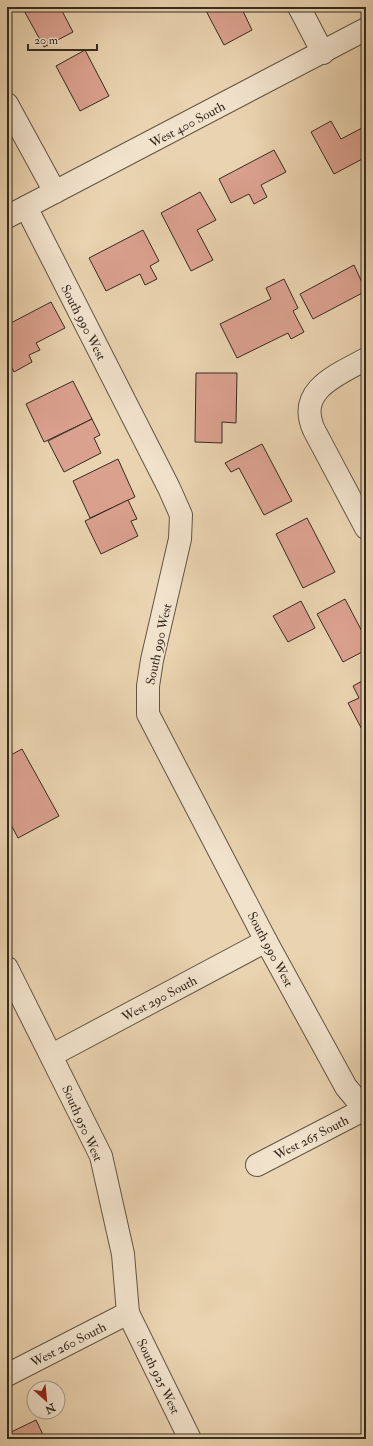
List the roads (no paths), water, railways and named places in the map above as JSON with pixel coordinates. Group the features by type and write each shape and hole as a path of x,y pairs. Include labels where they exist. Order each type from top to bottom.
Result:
{"street":[{"path":"299,7 323,53"},
{"name":"West 400 South","path":"7,217 323,53 366,29"},
{"path":"7,104 55,192"},
{"name":"South 990 West","path":"26,207 169,488 181,515 180,539 152,660 148,686 148,714 266,941 346,1088 365,1110"},
{"path":"366,359 325,381 310,402 308,409 312,425 366,528"},
{"name":"West 290 South","path":"52,1055 266,941"},
{"name":"South 950 West","path":"7,968 52,1055 101,1156 123,1254 128,1313"},
{"name":"West 265 South","path":"257,1165 365,1110"},
{"name":"West 260 South","path":"7,1375 128,1313"},
{"name":"South 925 West","path":"128,1313 190,1439"}]}
